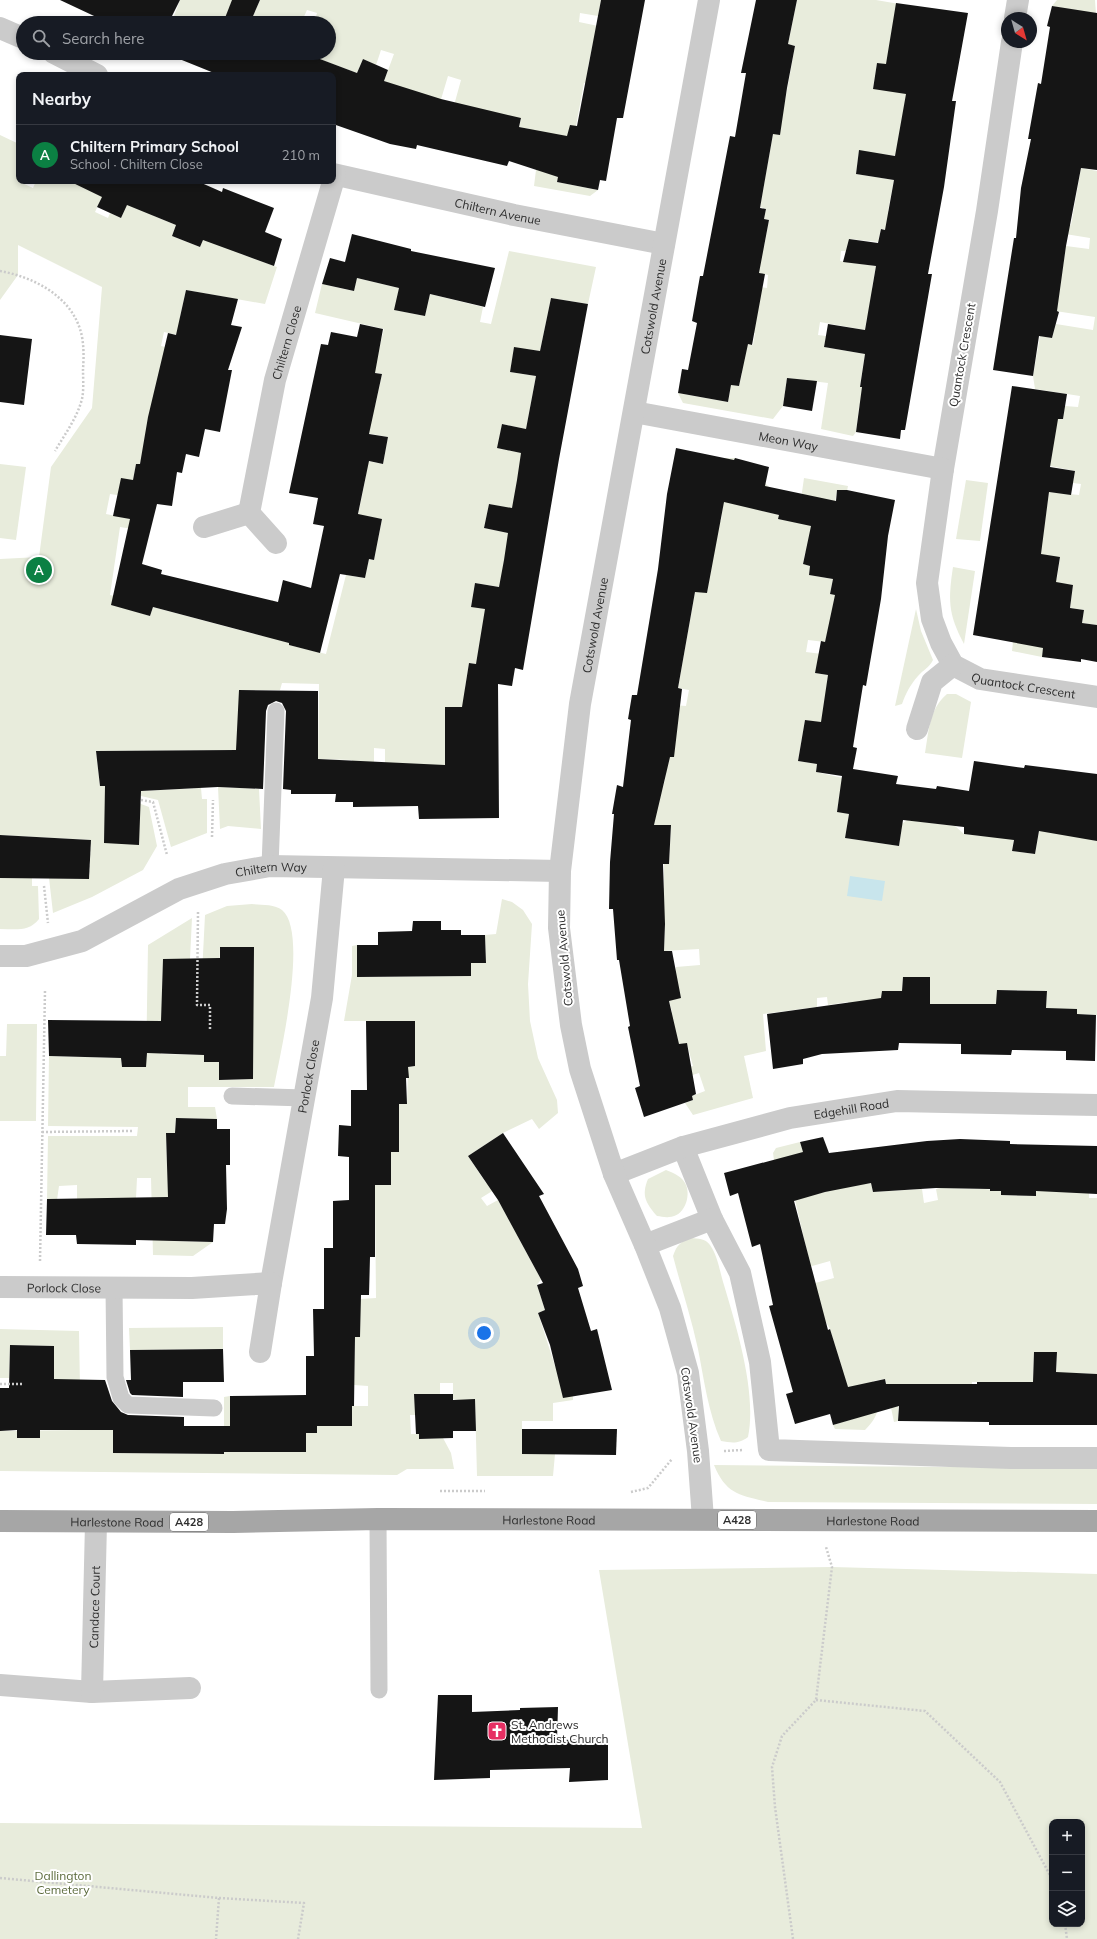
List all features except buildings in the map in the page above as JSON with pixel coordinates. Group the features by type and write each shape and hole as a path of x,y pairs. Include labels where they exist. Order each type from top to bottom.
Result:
{"main road":[{"name":"Harlestone Road","path":"0,1521 96,1523 378,1519 703,1519 1097,1521"}],"street":[{"name":"Cotswold Avenue","path":"703,1519 698,1451 688,1373 670,1308 645,1245 614,1174 580,1069 570,1025 559,928 560,871 580,704 709,0"},
{"path":"1016,12 1018,0"},
{"path":"0,28 16,35"},
{"name":"Quantock Crescent","path":"1011,48 987,211 943,469 927,583 932,618 941,643 953,664 980,679 1097,697"},
{"path":"68,60 91,72"},
{"name":"Chiltern Avenue","path":"336,174 514,215 664,244"},
{"name":"Chiltern Close","path":"249,513 276,380 331,184"},
{"name":"Meon Way","path":"634,412 943,469"},
{"path":"204,527 249,513 276,543"},
{"path":"917,729 932,682 953,664"},
{"name":"Chiltern Way","path":"0,956 26,956 82,941 179,889 225,874 270,866 560,871"},
{"name":"Porlock Close","path":"260,1352 322,998 334,868"},
{"name":"Edgehill Road","path":"614,1174 683,1147 790,1118 897,1101 1097,1105"},
{"path":"683,1147 712,1219 740,1273 760,1362 769,1450 1010,1458 1097,1458"},
{"path":"645,1245 712,1219"},
{"name":"Porlock Close","path":"0,1286 192,1288 271,1283"},
{"name":"Candace Court","path":"92,1692 96,1523"},
{"path":"0,1685 92,1692 190,1688"}],"lane":[{"path":"270,866 276,711"},
{"path":"232,1096 304,1098"},
{"path":"114,1287 115,1377 121,1398 128,1405 214,1408"},
{"path":"378,1519 379,1690"}],"path":[{"path":"0,271 18,275 41,284 70,310 80,330 84,358 82,398 75,417 55,451"},
{"path":"141,800 153,802 167,855"},
{"path":"212,836 213,800"},
{"path":"44,886 48,923"},
{"path":"198,912 197,1006 210,1005 210,1031"},
{"path":"40,1268 45,991"},
{"path":"42,1132 132,1131"},
{"path":"0,1384 23,1384"},
{"path":"627,1494 648,1488 671,1460 698,1451 769,1450"},
{"path":"435,1492 451,1490 489,1492"},
{"path":"793,1939 775,1807 772,1767 782,1736 816,1700 832,1567 826,1547"},
{"path":"816,1700 925,1711 1000,1782 1049,1873"},
{"path":"0,1878 219,1898 304,1903 298,1939"},
{"path":"216,1939 219,1898"},
{"path":"1065,1927 1067,1939"}],"green space":[{"path":"180,0 233,0 226,16 174,16"},
{"path":"260,0 601,0 598,16 580,13 579,22 603,27 593,43 588,67 594,69 592,84 584,83 576,126 557,182 598,190 590,196 534,186 536,170 526,147 530,129 519,127 521,119 453,109 461,80 448,76 439,106 384,81 394,54 381,50 376,65 363,59 357,73 322,60 336,60 336,16 316,16 317,13 307,10 304,16 253,16"},
{"path":"797,0 876,0 905,5 901,67 877,63 873,88 915,95 897,156 859,151 856,174 894,180 888,211 896,213 893,231 881,229 878,242 850,239 846,251 841,251 840,261 876,266 872,288 885,290 881,319 867,317 865,330 820,322 818,335 826,336 824,347 865,354 860,386 867,388 859,407 856,432 853,436 821,429 828,383 787,378 783,406 773,419 683,403 678,393 728,402 731,385 739,386 742,373 738,342 753,345 755,333 738,330 747,285 767,288 768,275 753,272 759,246 764,247 769,220 764,219 766,209 760,207 773,134 785,101 795,46 788,44"},
{"path":"1057,0 1095,0 1096,15 1052,6"},
{"path":"0,135 16,143 16,184 24,184 33,188 35,184 83,184 106,189 95,212 108,218 110,213 121,218 131,195 154,216 176,225 172,236 200,247 207,230 241,254 277,267 265,304 186,290 180,317 182,336 164,332 161,346 170,348 140,464 136,464 133,480 117,495 110,494 106,514 141,521 139,530 120,527 110,595 131,600 128,609 150,616 153,607 262,636 272,600 278,603 293,631 289,645 326,654 346,575 365,578 369,559 374,560 382,519 358,515 366,476 357,459 383,464 388,437 366,433 376,402 382,374 366,371 378,353 384,329 315,313 322,284 353,291 357,278 399,288 395,310 425,316 430,294 483,307 480,322 491,324 509,251 596,267 588,304 551,298 540,351 514,348 510,372 536,376 526,429 502,424 498,448 522,453 513,509 489,504 484,528 509,533 500,587 475,583 471,606 496,611 476,664 469,663 465,688 467,771 385,763 385,749 374,748 374,785 353,784 352,760 318,759 319,684 282,683 280,690 239,690 260,750 96,751 100,786 118,786 141,804 149,807 157,846 143,870 92,897 53,913 49,878 89,879 91,840 0,835 0,559 39,557 51,467 92,408 102,287 18,245 18,275 0,300"},
{"path":"1081,168 1097,171 1097,625 1082,623 1084,610 1070,608 1073,585 1065,584 1060,614 1046,632 1042,657 1012,651 1013,642 1057,578 1060,558 1038,554 1032,520 1045,522 1049,492 1079,495 1081,484 1073,483 1075,471 1050,466 1048,417 1063,419 1065,406 1078,407 1080,396 1035,389 1033,376 1040,336 1052,338 1056,324 1093,330 1095,317 1042,309 1048,271 1062,273 1066,246 1089,249 1090,238 1053,232 1054,223 1071,225"},
{"path":"722,458 735,458 732,477 765,483 769,487 763,511 779,515 779,519 805,524 801,499 804,478 848,486 847,491 837,491 833,513 805,553 803,564 810,566 809,575 833,579 830,594 838,595 825,642 808,640 806,652 822,654 815,673 828,675 823,723 805,720 798,761 817,764 816,772 843,778 837,811 849,814 845,838 899,846 902,824 907,820 955,826 964,834 982,836 1019,805 1012,851 1035,854 1040,827 1097,841 1097,1015 1077,1014 1045,1019 1047,991 998,990 995,1027 985,1004 941,1004 930,1015 930,978 903,977 902,991 882,991 881,1012 850,1014 848,1002 828,1005 827,997 817,998 817,1007 763,1014 766,1051 744,1056 753,1098 693,1115 685,1103 693,1100 692,1096 705,1091 699,1073 686,1077 685,1068 693,1066 687,1044 675,1045 664,1014 672,1012 669,1001 676,967 700,965 699,949 664,951 665,924 651,888 664,888 664,864 669,864 671,826 652,825 665,780 673,705 686,706 689,690 678,688 695,592 707,592 709,578 707,519 721,521 723,505"},
{"path":"0,464 26,467 16,540 0,538"},
{"path":"966,480 988,483 980,541 956,539"},
{"path":"953,567 975,571 964,644 952,615 950,589"},
{"path":"916,609 921,631 933,660 913,683 902,704 895,706"},
{"path":"947,694 956,694 971,702 962,758 925,753 933,713 941,700"},
{"path":"218,787 259,789 261,829 228,826 220,829"},
{"path":"201,788 202,799 207,799 207,833 171,847 158,800 141,796 141,791"},
{"path":"0,878 32,878 32,886 38,886 39,919 31,926 22,929 0,929"},
{"path":"502,899 512,902 523,910 532,924 528,984 530,1021 538,1058 557,1100 558,1113 539,1129 532,1119 503,1133 468,1156 486,1183 507,1169 510,1180 481,1198 487,1206 498,1200 541,1279 537,1285 545,1310 538,1313 555,1366 573,1396 573,1400 553,1403 553,1421 522,1421 522,1454 555,1454 553,1476 477,1476 475,1400 453,1399 453,1383 440,1383 440,1394 415,1394 415,1415 410,1415 411,1434 419,1434 419,1439 443,1438 451,1453 454,1469 407,1469 397,1475 0,1471 0,1431 80,1430 113,1426 114,1453 224,1454 224,1397 230,1396 230,1424 250,1424 250,1452 306,1452 306,1433 317,1433 317,1426 352,1426 352,1406 368,1406 368,1386 354,1385 355,1337 360,1337 360,1299 376,1298 375,1200 370,1200 388,1104 407,1104 408,1067 415,1066 415,1021 344,1021 352,975 352,946 357,945 357,977 471,976 471,963 486,963 485,935 496,934"},
{"path":"252,904 272,906 282,910 290,923 293,942 293,967 290,995 274,1087 188,1087 188,1107 215,1107 217,1119 176,1118 175,1133 166,1133 167,1166 174,1166 173,1241 213,1242 193,1256 153,1255 151,1178 137,1178 136,1198 77,1200 77,1185 59,1186 57,1200 47,1199 48,1136 137,1136 138,1127 48,1126 49,1056 121,1058 122,1067 146,1067 148,945 192,918 190,959 163,959 161,1054 204,1055 204,1062 219,1062 219,1080 253,1079 253,1011 220,947 219,974 202,974 205,915 227,906"},
{"path":"7,1024 37,1024 36,1121 0,1121 0,1056 6,1056"},
{"path":"800,1142 817,1194 842,1187 871,1183 873,1192 922,1189 924,1203 938,1200 936,1189 941,1188 985,1189 1001,1191 1001,1195 1036,1196 1036,1190 1089,1192 1089,1198 1097,1198 1097,1374 1072,1373 1071,1383 1056,1376 1057,1352 1034,1352 1033,1382 972,1382 971,1417 963,1384 899,1384 898,1421 894,1422 885,1379 873,1381 878,1407 875,1418 871,1424 865,1430 835,1429 833,1425 856,1418 830,1329 804,1286 834,1278 830,1261 805,1268 808,1256 792,1187 774,1160 773,1153 776,1148"},
{"path":"666,1170 683,1180 686,1185 688,1195 685,1206 679,1214 668,1217 657,1216 647,1203 645,1195 648,1179"},
{"path":"691,1238 706,1241 713,1249 740,1341 748,1381 750,1420 748,1437 738,1442 721,1441 713,1419 698,1349 673,1256 679,1244"},
{"path":"223,1327 223,1349 130,1350 129,1328"},
{"path":"0,1329 79,1331 80,1388 36,1388 54,1346 10,1345 9,1378 0,1378"},
{"path":"714,1465 1097,1468 1097,1504 768,1502 741,1495 729,1488 723,1482"},
{"name":"Dallington Cemetery","path":"832,1567 1097,1574 1097,1939 0,1939 0,1823 642,1828 599,1570"}],"water":[{"path":"850,876 885,881 882,901 847,896"}],"place":[{"name":"Chiltern Primary School","path":"39,570"},
{"name":"St. Andrews Methodist Church","path":"497,1731"}]}
